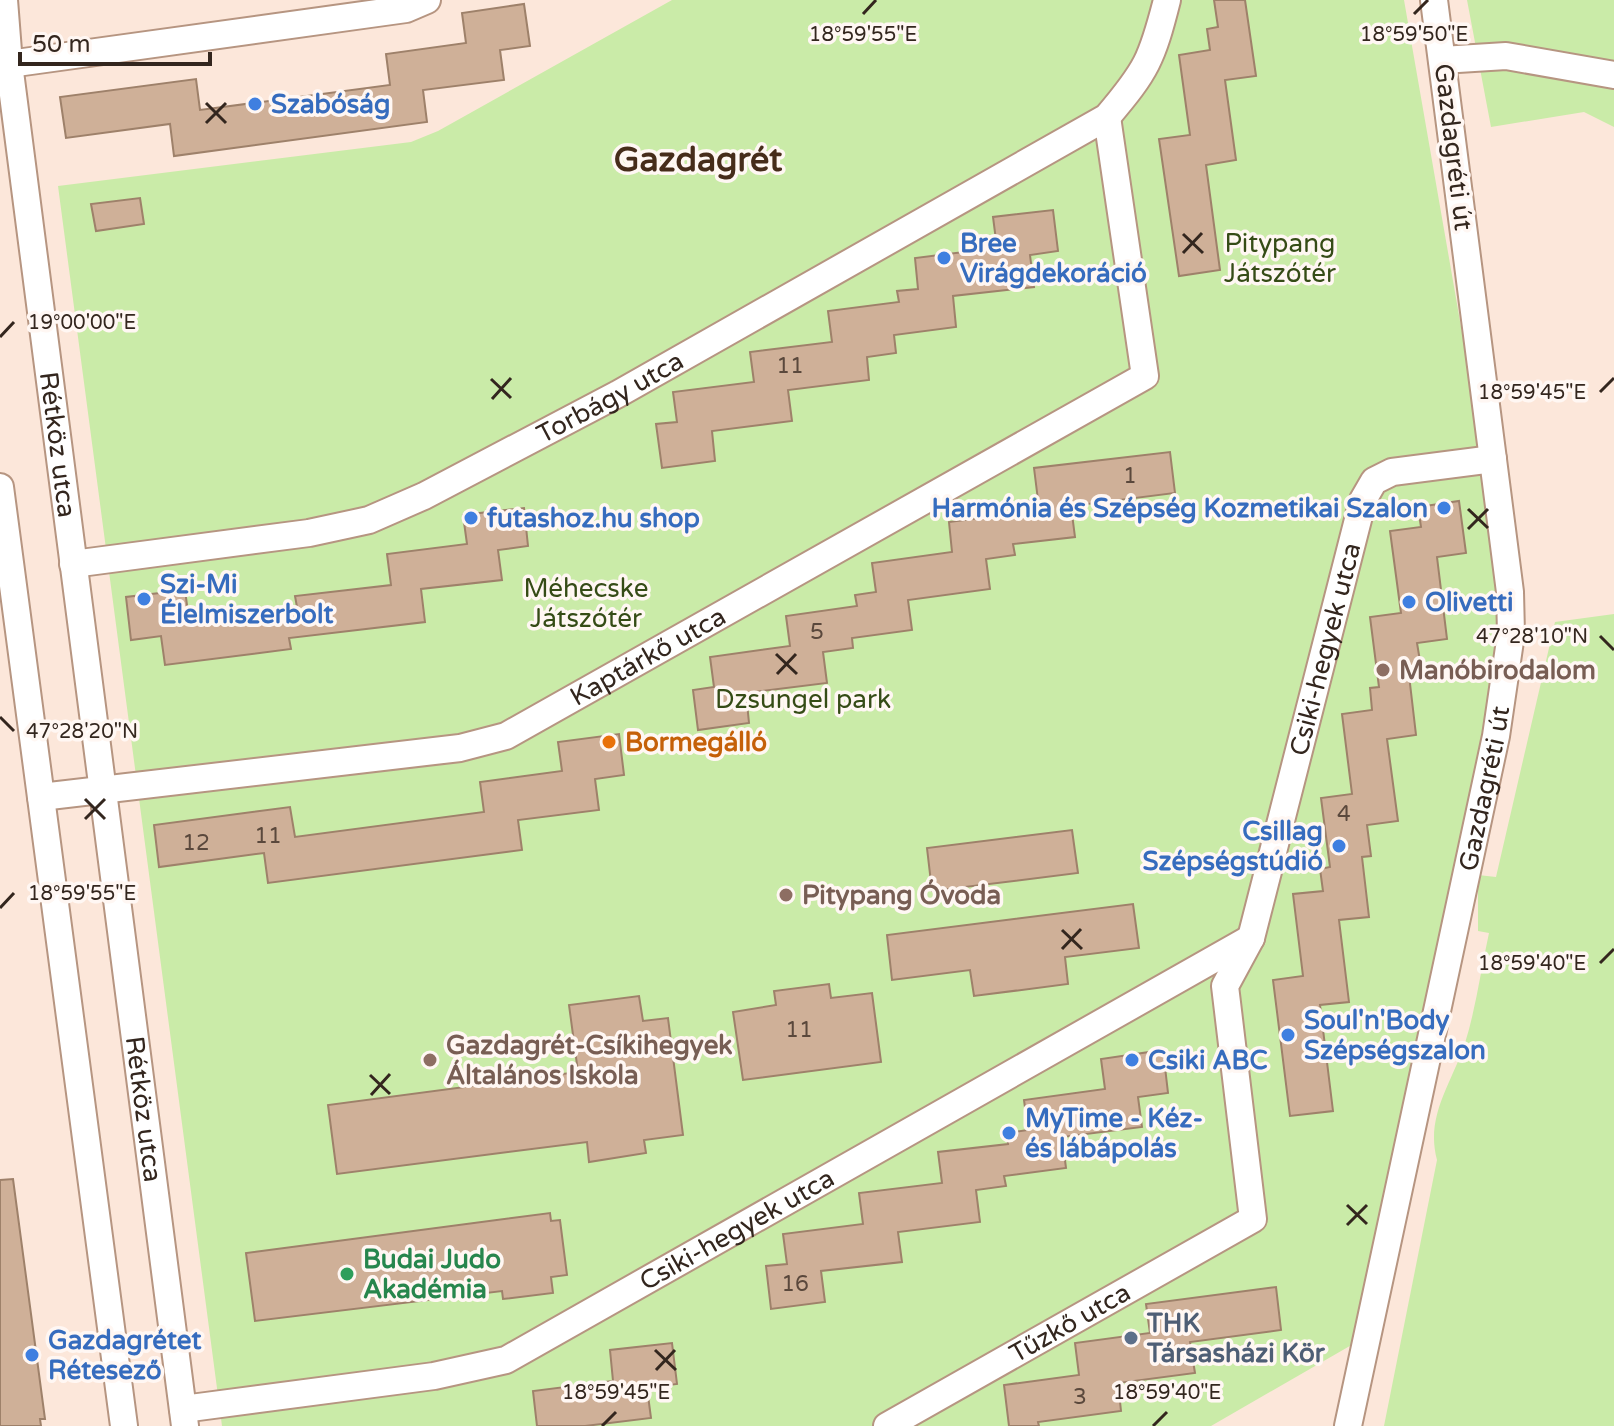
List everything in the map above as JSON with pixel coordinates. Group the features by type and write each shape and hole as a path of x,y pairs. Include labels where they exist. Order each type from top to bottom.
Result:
{"street":[{"name":"Rétköz utca","path":"4,0 9,64 184,1418"},
{"path":"9,64 406,9 427,0"},
{"name":"Torbágy utca","path":"73,564 309,533 369,520 424,496 618,394 1107,117 1141,76 1152,57 1167,0"},
{"name":"Gazdagréti út","path":"1348,1426 1505,687 1511,634 1510,592 1434,0"},
{"path":"1442,60 1506,56 1614,75"},
{"name":"Kaptárkő utca","path":"103,792 460,748 506,736 1145,376 1107,117"},
{"name":"Csiki-hegyek utca","path":"1253,1219 1225,986 1251,938 1367,490 1374,481 1392,472 1493,459"},
{"path":"0,487 124,1426"},
{"path":"41,797 103,792"},
{"name":"Csiki-hegyek utca","path":"184,1418 434,1376 506,1360 1251,938"},
{"name":"Tűzkő utca","path":"887,1426 1253,1219"}],"green space":[{"name":"Dzsungel park","path":"672,0 1404,0 1509,602 1355,1343 1211,1426 222,1426 58,186 411,142 438,131"},
{"path":"1467,0 1614,0 1614,127 1584,112 1491,127"},
{"path":"1614,614 1614,1426 1384,1426 1437,1160 1434,1129 1437,1114 1469,1030 1489,933 1478,931 1478,875 1496,877 1555,622"}],"building":[{"path":"1214,0 1245,0 1256,76 1225,80 1236,160 1206,165 1220,270 1179,276 1159,139 1190,135 1179,55 1210,50 1207,29 1218,27"},
{"path":"524,4 530,46 500,50 504,80 423,90 427,122 174,156 170,124 66,138 60,97 196,79 200,110 390,85 386,54 466,43 462,13"},
{"path":"140,198 144,224 96,231 91,204"},
{"path":"1053,210 1058,251 1030,255 1034,287 953,296 956,327 894,335 896,353 867,357 869,380 788,390 792,421 712,431 715,461 662,468 656,424 677,422 673,392 754,382 750,352 832,342 828,311 899,302 897,291 918,289 915,258 997,248 993,217"},
{"path":"1170,452 1175,493 1071,506 1075,537 1013,544 1015,555 986,559 990,589 908,600 912,630 852,638 853,648 823,652 827,683 746,693 749,723 698,730 693,690 714,687 710,657 790,646 786,616 857,606 855,595 876,592 872,563 952,552 949,522 1018,513 1017,502 1038,500 1034,468"},
{"path":"1459,501 1466,553 1437,557 1447,639 1417,643 1422,673 1409,675 1416,735 1387,739 1398,821 1367,825 1371,856 1362,857 1369,917 1339,920 1349,1002 1320,1005 1333,1111 1290,1116 1273,980 1303,976 1293,894 1323,891 1320,869 1330,867 1321,798 1352,794 1342,714 1372,710 1370,688 1379,687 1370,617 1401,613 1390,531 1421,527 1418,507"},
{"path":"524,508 528,546 498,550 502,580 421,589 425,622 289,638 291,649 165,665 161,636 131,640 126,597 185,590 189,620 297,607 295,596 391,585 387,554 467,544 463,515"},
{"path":"619,734 624,775 595,779 599,810 518,820 522,850 268,883 264,853 159,867 154,825 290,807 295,837 484,812 480,782 562,771 558,742"},
{"path":"1072,830 1078,873 932,891 927,848"},
{"path":"1133,904 1139,948 1065,957 1068,984 974,996 970,970 892,980 887,935"},
{"path":"829,984 831,998 872,993 881,1062 743,1080 733,1012 776,1005 774,991"},
{"path":"639,996 643,1021 668,1018 683,1135 644,1140 646,1153 589,1162 587,1142 337,1174 328,1105 578,1072 569,1005"},
{"path":"1163,1050 1168,1093 1138,1097 1142,1127 1062,1137 1066,1168 1004,1176 1006,1186 976,1190 980,1222 898,1232 902,1262 821,1271 825,1302 771,1309 766,1266 787,1264 783,1234 863,1224 859,1193 942,1183 938,1152 1008,1144 1007,1133 1028,1130 1024,1100 1105,1089 1101,1059"},
{"path":"13,1179 45,1419 40,1419 41,1426 0,1426 0,1180"},
{"path":"550,1213 551,1221 560,1220 567,1275 551,1277 553,1293 503,1299 502,1291 255,1321 246,1253"},
{"path":"1276,1287 1281,1330 1190,1342 1195,1373 1118,1383 1121,1411 1038,1422 1039,1426 1009,1426 1004,1385 1079,1375 1075,1343 1150,1333 1146,1304"},
{"path":"672,1343 677,1384 647,1388 651,1418 585,1426 537,1426 533,1391 613,1381 610,1350"}],"place":[{"name":"Szabóság","path":"255,104"},
{"name":"Bree Virágdekoráció","path":"944,258"},
{"name":"Harmónia és Szépség Kozmetikai Szalon","path":"1444,508"},
{"name":"futashoz.hu shop","path":"471,518"},
{"name":"Szi-Mi Élelmiszerbolt","path":"144,599"},
{"name":"Olivetti","path":"1409,602"},
{"name":"Manóbirodalom","path":"1383,670"},
{"name":"Bormegálló","path":"609,742"},
{"name":"Csillag Szépségstúdió","path":"1339,846"},
{"name":"Pitypang Óvoda","path":"786,895"},
{"name":"Soul'n'Body Szépségszalon","path":"1288,1035"},
{"name":"Gazdagrét-Csíkihegyek Általános Iskola","path":"430,1060"},
{"name":"Csiki ABC","path":"1132,1060"},
{"name":"MyTime - Kéz- és lábápolás","path":"1009,1133"},
{"name":"Budai Judo Akadémia","path":"347,1274"},
{"name":"THK Társasházi Kör","path":"1131,1338"},
{"name":"Gazdagrétet Rétesező","path":"32,1355"}],"district":[{"name":"Gazdagrét","path":"698,159"}],"park label":[{"name":"Pitypang Játszótér","path":"1280,258"},
{"name":"Méhecske Játszótér","path":"586,603"}]}
